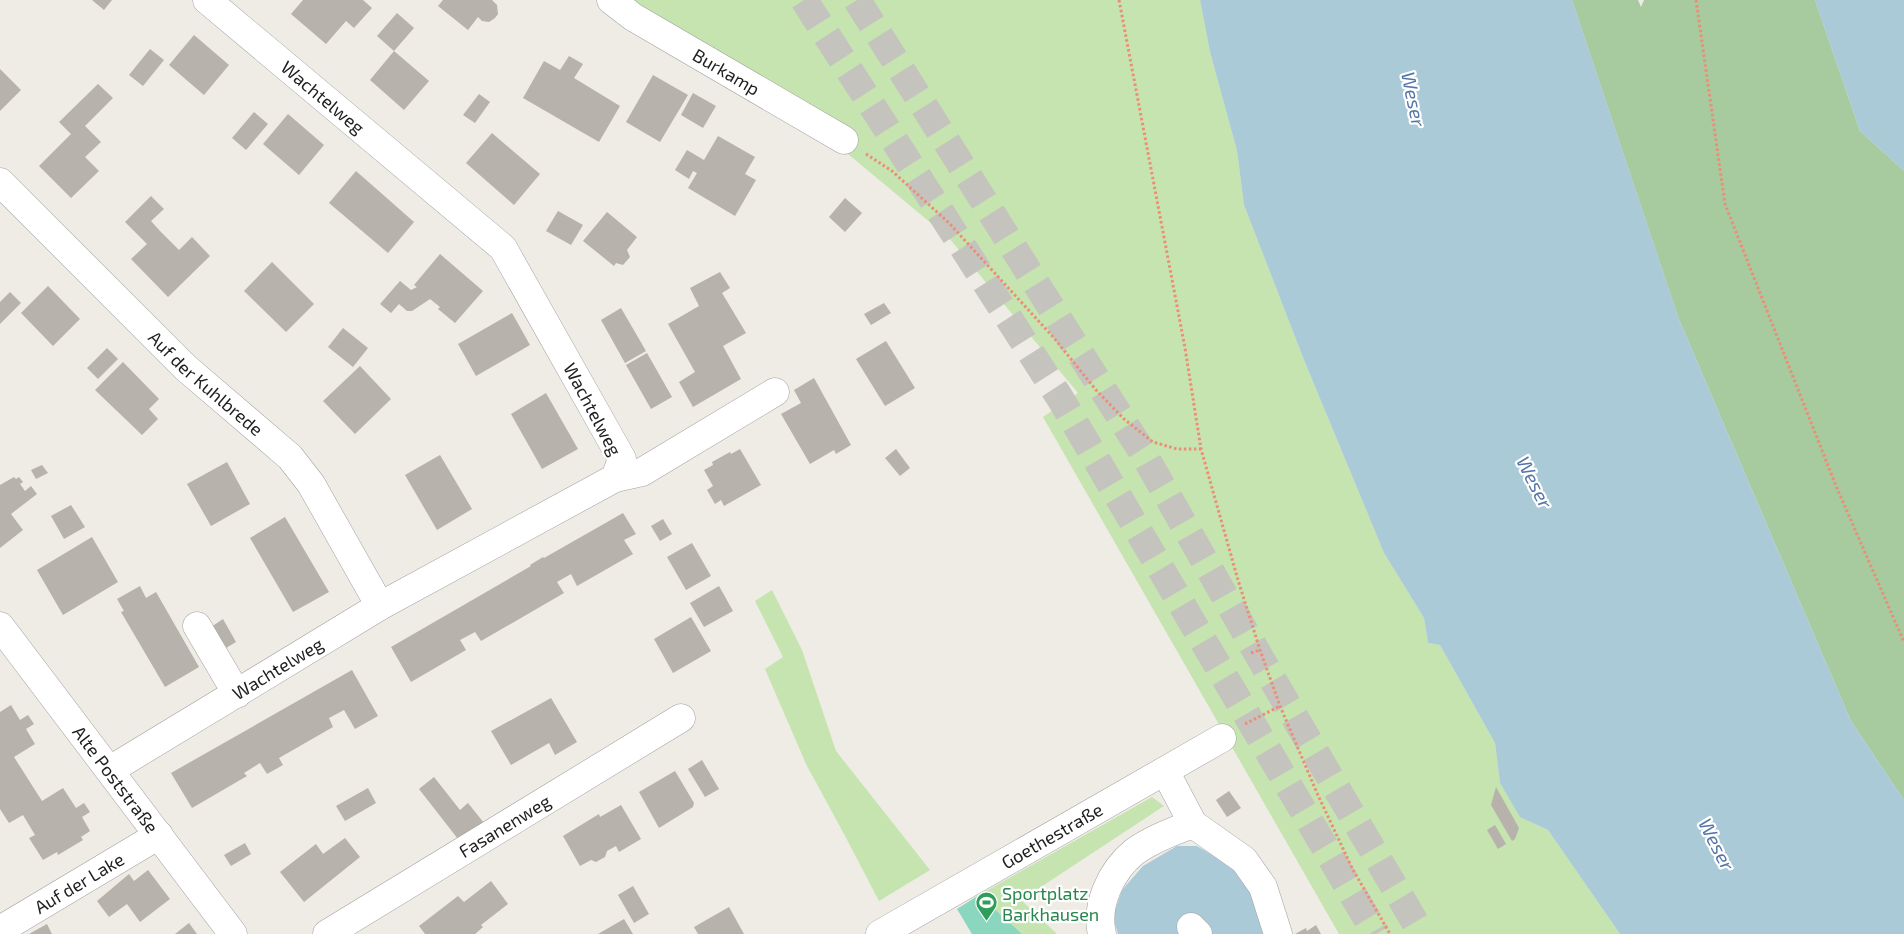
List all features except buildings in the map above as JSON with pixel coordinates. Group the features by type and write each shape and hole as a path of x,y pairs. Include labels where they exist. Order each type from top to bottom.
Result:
{"street":[{"name":"Wachtelweg","path":"110,770 380,606 615,478 622,459 502,248 207,0"},
{"name":"Burkamp","path":"611,0 633,17 844,140"},
{"name":"Auf der Kuhlbrede","path":"0,182 186,368 290,457 311,484 380,606"},
{"path":"615,478 642,472 775,392"},
{"name":"Alte Poststraße","path":"0,626 234,934"},
{"path":"197,626 237,694"},
{"name":"Fasanenweg","path":"327,934 681,718"},
{"name":"Goethestraße","path":"880,934 1222,738"},
{"path":"1165,771 1193,824 1244,860 1263,887 1278,934"},
{"path":"1102,934 1100,924 1103,899 1110,881 1122,866 1134,853 1171,831 1193,824"},
{"name":"Auf der Lake","path":"0,930 159,835"}],"path":[{"path":"1119,0 1185,348 1201,449 1238,580 1280,706 1317,793 1352,868 1390,934"},
{"path":"1696,0 1725,204 1836,486 1904,642"},
{"path":"844,140 892,171 949,223 1054,338 1096,390 1124,419 1153,442 1177,449 1201,449"},
{"path":"1251,653 1260,650"},
{"path":"1222,738 1280,706"}],"green space":[{"path":"600,0 1200,0 1210,52 1237,151 1244,205 1304,360 1384,553 1424,618 1428,643 1440,645 1495,743 1500,783 1520,816 1548,830 1620,934 1339,934 1043,417 1078,393 949,238 842,149"},
{"path":"1572,0 1638,0 1641,7 1644,0 1815,0 1860,131 1904,171 1904,800 1851,721 1678,317"},
{"path":"772,590 802,650 836,751 930,870 879,901 806,764 765,669 783,657 755,601"},
{"path":"1152,797 1164,806 1021,900 1057,934 1022,934 979,895"},
{"name":"Sportplatz Barkhausen","path":"979,895 1022,934 972,934 957,909"}],"water":[{"name":"Weser","path":"1200,0 1572,0 1678,317 1851,721 1904,800 1904,934 1620,934 1548,830 1520,817 1500,783 1495,743 1440,645 1428,643 1424,618 1384,553 1304,360 1244,205 1237,151 1210,52"},
{"path":"1815,0 1904,0 1904,171 1860,131"},
{"path":"1177,846 1197,846 1236,869 1253,891 1267,934 1118,934 1113,917 1122,890 1143,866"}],"tunnel":[{"path":"804,0 1060,398 1376,934"},
{"path":"857,0 1143,453 1271,677 1422,934"}],"place":[{"name":"Sportplatz Barkhausen","path":"986,922"}]}
